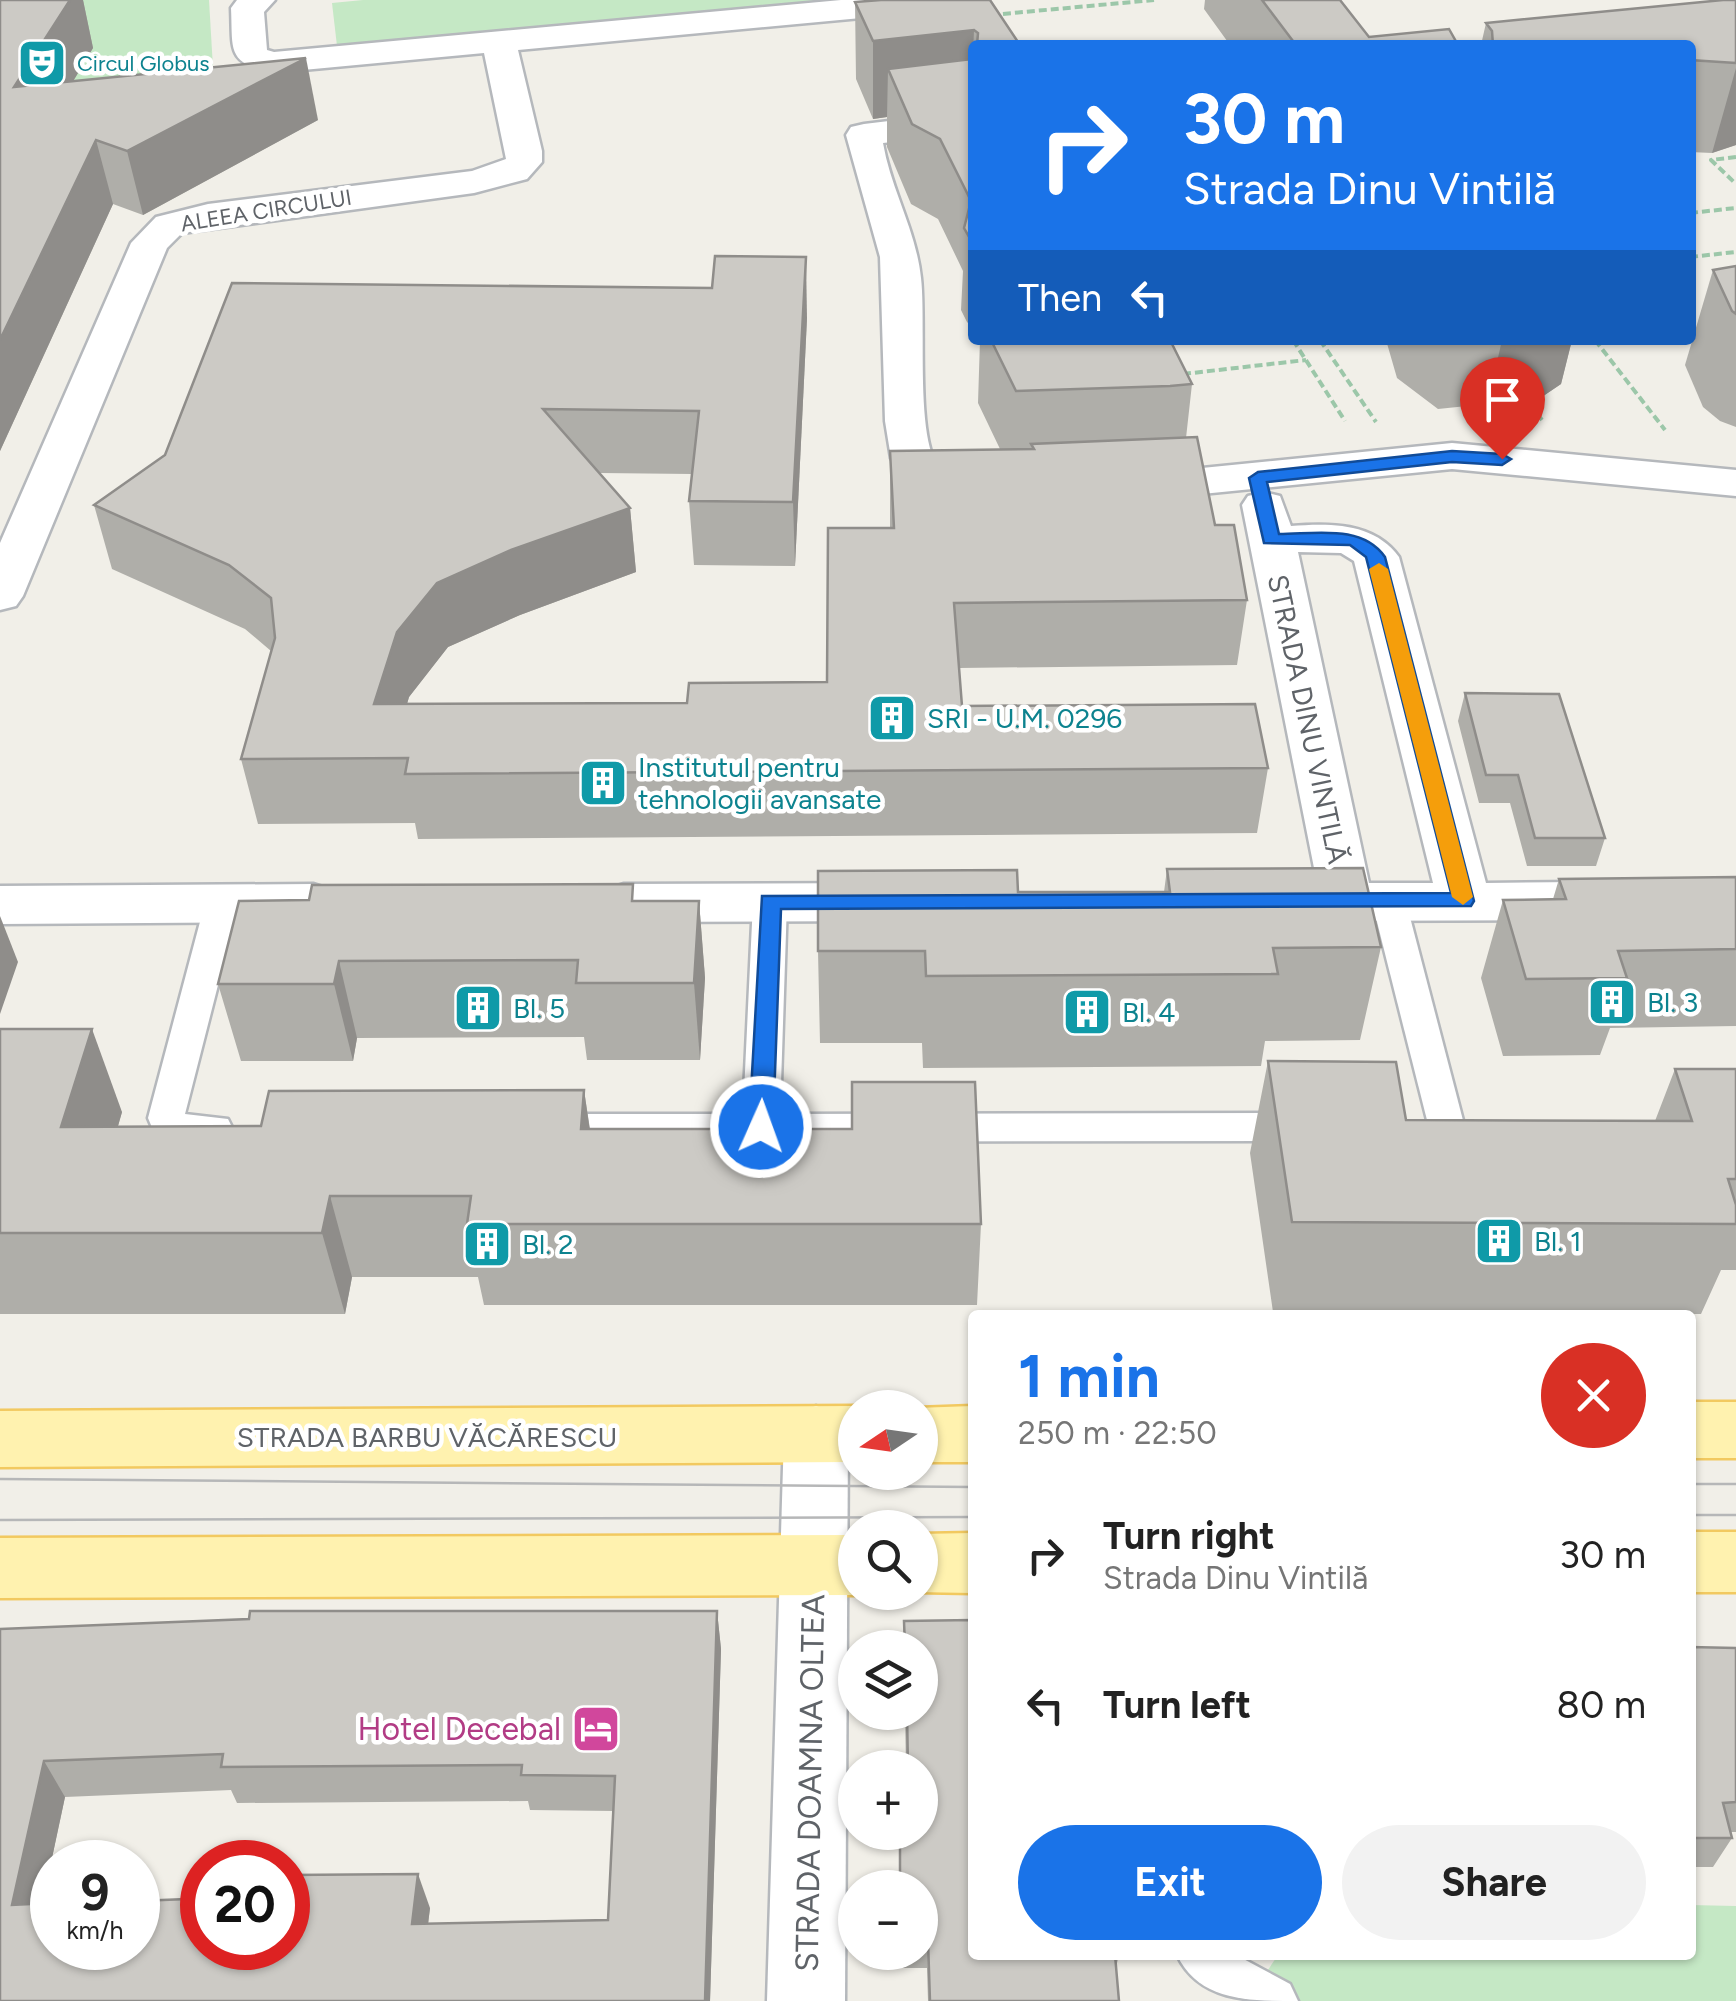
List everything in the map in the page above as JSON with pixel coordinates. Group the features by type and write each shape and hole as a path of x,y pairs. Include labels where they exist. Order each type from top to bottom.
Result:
{"main road":[{"path":"1696,1430 1736,1430"},
{"name":"STRADA BARBU VĂCĂRESCU","path":"0,1439 836,1434"},
{"path":"938,1434 968,1434"},
{"path":"1696,1562 1736,1562"},
{"path":"938,1564 968,1563"},
{"path":"0,1568 835,1565"}],"street":[{"path":"259,0 247,8 250,71 928,1"},
{"name":"ALEEA CIRCULUI","path":"0,596 150,243 169,226 208,215 474,182 514,170 524,162 524,151 499,43"},
{"path":"968,123 864,136 865,155 896,240 905,322 908,445 918,471 937,486 1009,493"},
{"path":"865,155 968,143"},
{"path":"1085,491 1474,456 1720,482"},
{"name":"STRADA DINU VINTILĂ","path":"1258,478 1368,902"},
{"path":"1271,540 1353,540 1368,546 1376,557 1464,901"},
{"name":"STRADA DINU VINTILĂ","path":"1247,902 1629,900"},
{"path":"578,903 949,902"},
{"path":"0,904 361,903"},
{"name":"STRADA DOAMNA OLTEA","path":"806,2001 835,1565 836,1434"}],"lane":[{"path":"761,1127 770,902"},
{"path":"1368,902 1447,1128"},
{"path":"222,903 166,1118 169,1127 181,1129 241,1129"},
{"path":"501,1128 1329,1128"},
{"path":"1408,1128 1485,1128"},
{"path":"1205,1960 1223,1976 1273,2001"}],"path":[{"path":"1736,157 1711,160 1736,184"},
{"path":"1696,212 1736,208"},
{"path":"1696,256 1736,252"},
{"path":"1296,345 1388,462"},
{"path":"1323,345 1388,462"},
{"path":"1600,345 1720,482"},
{"path":"1177,375 1306,360"}],"green space":[{"path":"0,0 209,0 213,68 0,196"},
{"path":"824,0 337,46 332,3"},
{"path":"1696,1905 1736,1906 1736,2001 1247,2001 1275,1960 1696,1960"}],"building":[{"path":"0,0 70,0 14,87 306,58 127,151 96,140 0,340"},
{"path":"990,0 1017,40 977,40 974,30 873,41 855,2"},
{"path":"1262,0 1340,0 1369,37 1449,29 1455,40 1292,40"},
{"path":"1736,0 1736,63 1696,60 1696,40 1493,40 1486,23"},
{"path":"968,59 968,195 940,139 912,124 888,69"},
{"path":"715,256 806,257 793,502 689,501 699,411 543,409 630,508 511,550 437,583 397,632 374,704 687,703 689,683 827,682 828,528 894,528 890,451 1034,449 1031,444 1197,437 1215,525 1234,525 1247,600 954,603 962,706 1255,704 1268,768 405,774 408,758 241,759 275,638 271,598 229,565 94,505 165,455 232,283 712,288"},
{"path":"1736,266 1736,314 1713,270"},
{"path":"993,345 1172,345 1192,384 1170,386 1016,391"},
{"path":"1465,693 1559,694 1605,838 1535,838 1518,775 1486,775"},
{"path":"1363,868 1381,947 1273,948 1278,974 926,976 925,951 818,951 818,871 1017,870 1018,892 1170,892 1167,869"},
{"path":"1736,877 1736,949 1618,951 1627,978 1526,979 1503,900 1566,899 1559,879"},
{"path":"633,884 632,901 699,901 694,983 576,983 578,960 339,961 334,984 218,984 239,901 309,900 312,885"},
{"path":"0,1029 92,1029 61,1127 261,1126 269,1091 584,1090 581,1129 852,1129 852,1082 975,1082 981,1224 467,1224 471,1196 330,1196 322,1233 0,1233"},
{"path":"1268,1061 1396,1062 1406,1120 1692,1121 1675,1069 1736,1069 1736,1179 1728,1179 1736,1205 1736,1224 1292,1222"},
{"path":"250,1611 717,1611 705,2001 0,2001 0,1629 249,1619","holes":["223,1754 221,1767 522,1765 521,1775 615,1776 608,1920 412,1924 418,1874 310,1875 310,1970 180,1970 180,1899 160,1900 160,1970 30,1970 30,1904 12,1905 44,1761"]},
{"path":"968,1620 968,1960 1115,1960 1119,2001 930,2001 929,1970 938,1970 938,1870 900,1870 900,1850 938,1850 938,1750 908,1750 907,1730 938,1730 938,1630 904,1630 904,1621"},
{"path":"1696,1647 1736,1648 1736,1802 1723,1803 1732,1838 1696,1838"}],"tram line":[{"path":"0,1479 968,1487"},
{"path":"1696,1484 1736,1484"},
{"path":"1696,1515 1736,1515"},
{"path":"0,1520 968,1517"}],"slow traffic":[{"path":"1379,569 1463,897"}],"place":[{"name":"Circul Globus","path":"42,63"},
{"name":"SRI - U.M. 0296","path":"892,718"},
{"name":"Institutul pentru tehnologii avansate","path":"603,783"},
{"name":"Bl. 3","path":"1612,1002"},
{"name":"Bl. 5","path":"478,1008"},
{"name":"Bl. 4","path":"1087,1012"},
{"name":"Bl. 1","path":"1499,1241"},
{"name":"Bl. 2","path":"487,1244"},
{"name":"Hotel Decebal","path":"596,1729"}],"route":[{"path":"761,1127 770,902 1464,901 1376,557 1368,546 1353,540 1271,540 1258,478 1452,456 1502,459"}]}
